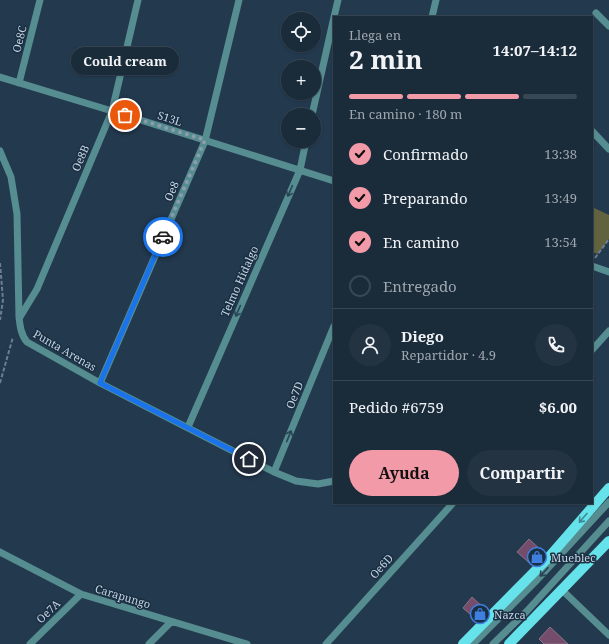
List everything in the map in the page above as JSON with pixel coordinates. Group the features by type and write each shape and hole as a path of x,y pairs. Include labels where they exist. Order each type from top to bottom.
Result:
{"main road":[{"path":"463,644 549,557 609,488"},
{"path":"509,644 609,541"}],"street":[{"name":"Oe8C","path":"19,83 40,0"},
{"name":"Oe8B","path":"19,317 37,289 112,111 138,0"},
{"name":"Oe8","path":"100,383 205,140 239,0"},
{"path":"334,16 338,0"},
{"path":"432,16 436,0"},
{"path":"596,13 609,26"},
{"path":"314,108 333,21"},
{"name":"S13L","path":"0,76 333,181"},
{"path":"593,132 609,148"},
{"name":"Telmo Hidalgo","path":"188,427 300,170 305,148"},
{"name":"Punta Arenas","path":"0,151 11,177 17,214 19,317 20,328 23,337 27,342 100,383 274,472 296,481 318,484 333,481"},
{"path":"593,266 609,272"},
{"name":"Oe7D","path":"274,472 333,328"},
{"path":"593,349 609,331"},
{"path":"473,644 537,580 609,502"},
{"name":"Oe6D","path":"326,644 452,504"},
{"path":"493,644 527,611 609,520"},
{"name":"Carapungo","path":"0,552 81,594 247,644"},
{"path":"562,590 609,636"},
{"name":"Oe7A","path":"30,644 81,594"},
{"path":"149,644 171,622"}],"path":[{"path":"593,261 609,239"},
{"path":"0,263 3,300 0,320"},
{"path":"0,383 19,317"}],"green space":[{"path":"593,207 609,215 609,239 598,254 593,252"}],"building":[{"path":"529,539 544,553 533,566 517,552"},
{"path":"472,597 487,611 478,621 463,608"},
{"path":"550,627 568,644 544,644 539,639"}],"way so far":[{"path":"125,115 205,140 163,237"}],"place":[{"name":"Could cream","path":"125,115"},
{"name":"Mueblec","path":"537,557"},
{"name":"Nazca","path":"480,614"}],"route":[{"path":"163,237 100,383 249,459"}]}
